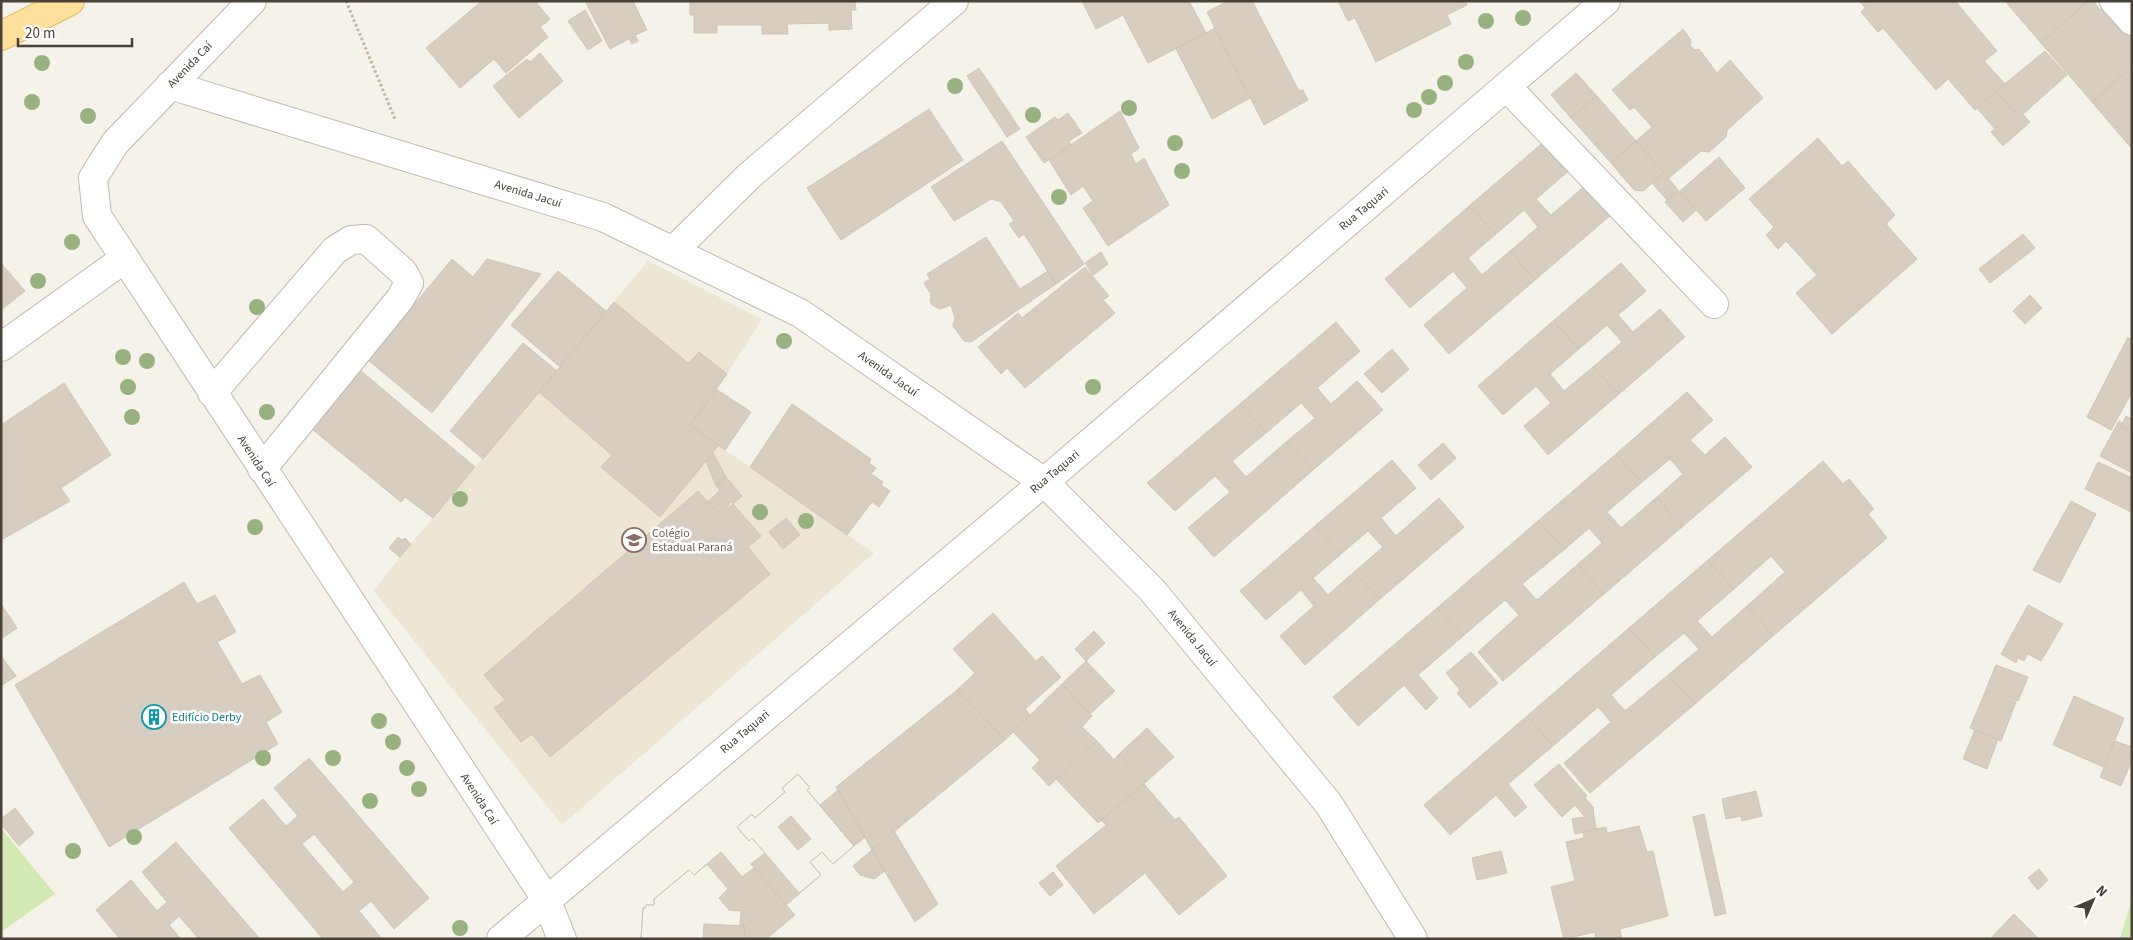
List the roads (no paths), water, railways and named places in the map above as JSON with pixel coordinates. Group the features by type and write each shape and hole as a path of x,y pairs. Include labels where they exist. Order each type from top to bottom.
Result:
{"main road":[{"path":"1,36 70,1"}],"street":[{"name":"Avenida Caí","path":"252,1 115,143 93,178 96,216 546,899 562,939"},
{"path":"674,251 749,176 954,1"},
{"name":"Rua Taquari","path":"501,939 546,899 1044,482 1606,1"},
{"path":"2114,1 2132,21"},
{"name":"Avenida Jacuí","path":"170,85 603,216 800,313 1044,482 1152,590 1322,796 1413,939"},
{"path":"1507,87 1714,304"},
{"path":"212,393 335,250 351,240 366,239 403,272 409,283 400,300 262,469"},
{"path":"1,346 124,259"}],"place":[{"name":"Colégio Estadual Paraná","path":"634,540"},
{"name":"Edifício Derby","path":"154,717"}]}
